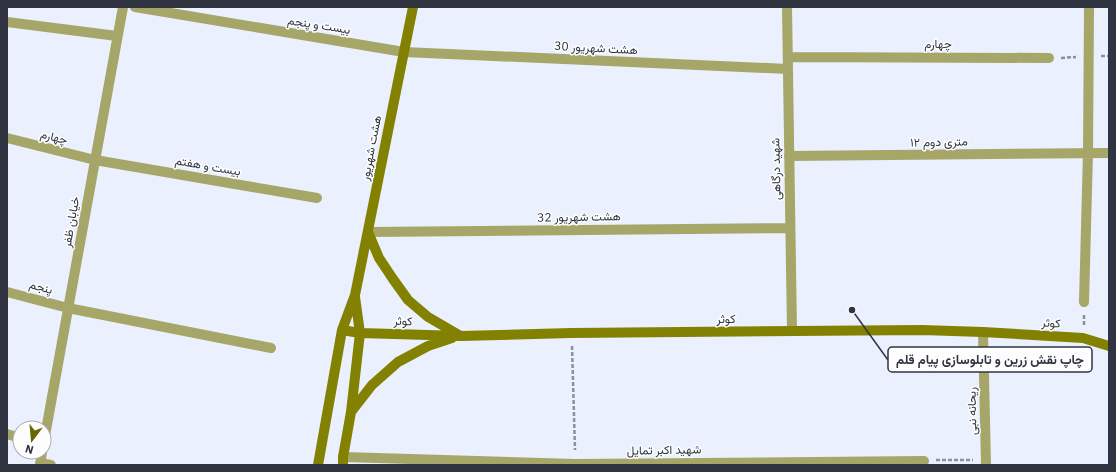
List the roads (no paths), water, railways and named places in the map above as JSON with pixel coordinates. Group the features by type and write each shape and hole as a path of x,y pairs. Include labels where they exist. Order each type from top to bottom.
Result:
{"main road":[{"name":"هشت شهریور","path":"318,465 342,330 355,295 412,7"},
{"path":"368,232 379,258 392,279 408,300 428,317 461,336"},
{"name":"هشت شهریور","path":"343,461 351,412 360,333 355,295"},
{"name":"کوثر","path":"342,330 360,333 461,336 571,333 922,330 1084,338 1109,346"},
{"path":"351,412 372,385 398,362 428,346 461,336"}],"street":[{"name":"خیابان ظفر","path":"48,420 123,7"},
{"name":"بیست و پنجم","path":"135,7 404,52"},
{"name":"شهید درگاهی","path":"787,7 792,331"},
{"path":"1084,302 1088,153 1089,7"},
{"path":"7,22 117,36"},
{"name":"هشت شهریور 30","path":"404,52 788,69"},
{"name":"چهارم","path":"788,57 1048,58"},
{"name":"چهارم","path":"7,138 95,160"},
{"path":"1088,153 1109,153"},
{"name":"۱۲ متری دوم","path":"789,156 1088,153"},
{"name":"بیست و هفتم","path":"95,160 317,198"},
{"name":"هشت شهریور 32","path":"368,232 790,228"},
{"name":"پنجم","path":"7,292 68,308 271,348"},
{"name":"ریحانه نبی","path":"983,332 986,462"},
{"name":"شهید اکبر تمایل","path":"343,461 575,464 924,461"},
{"path":"40,464 51,465"}],"place":[{"name":"چاپ نقش زرین و تابلوسازی پیام قلم","path":"852,310"}]}
